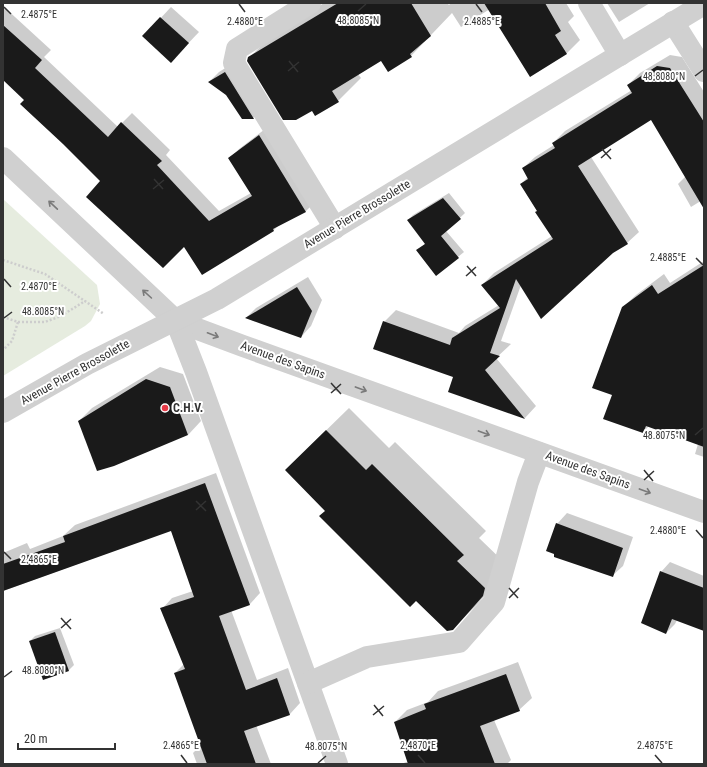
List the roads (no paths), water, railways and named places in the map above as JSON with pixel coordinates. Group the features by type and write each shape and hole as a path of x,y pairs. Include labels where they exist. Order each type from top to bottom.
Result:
{"street":[{"path":"310,3 237,49 234,63 335,228"},
{"path":"589,3 620,54"},
{"name":"Avenue Pierre Brossolette","path":"3,412 87,364 133,340 176,321 217,299 704,4"},
{"path":"673,22 704,71"},
{"name":"Avenue des Sapins","path":"3,158 176,321 258,352 704,512"},
{"path":"176,321 199,379 337,764"},
{"path":"308,683 367,657 458,642 494,602 528,482 540,453"}],"place":[{"name":"C.H.V.","path":"165,408"}]}
